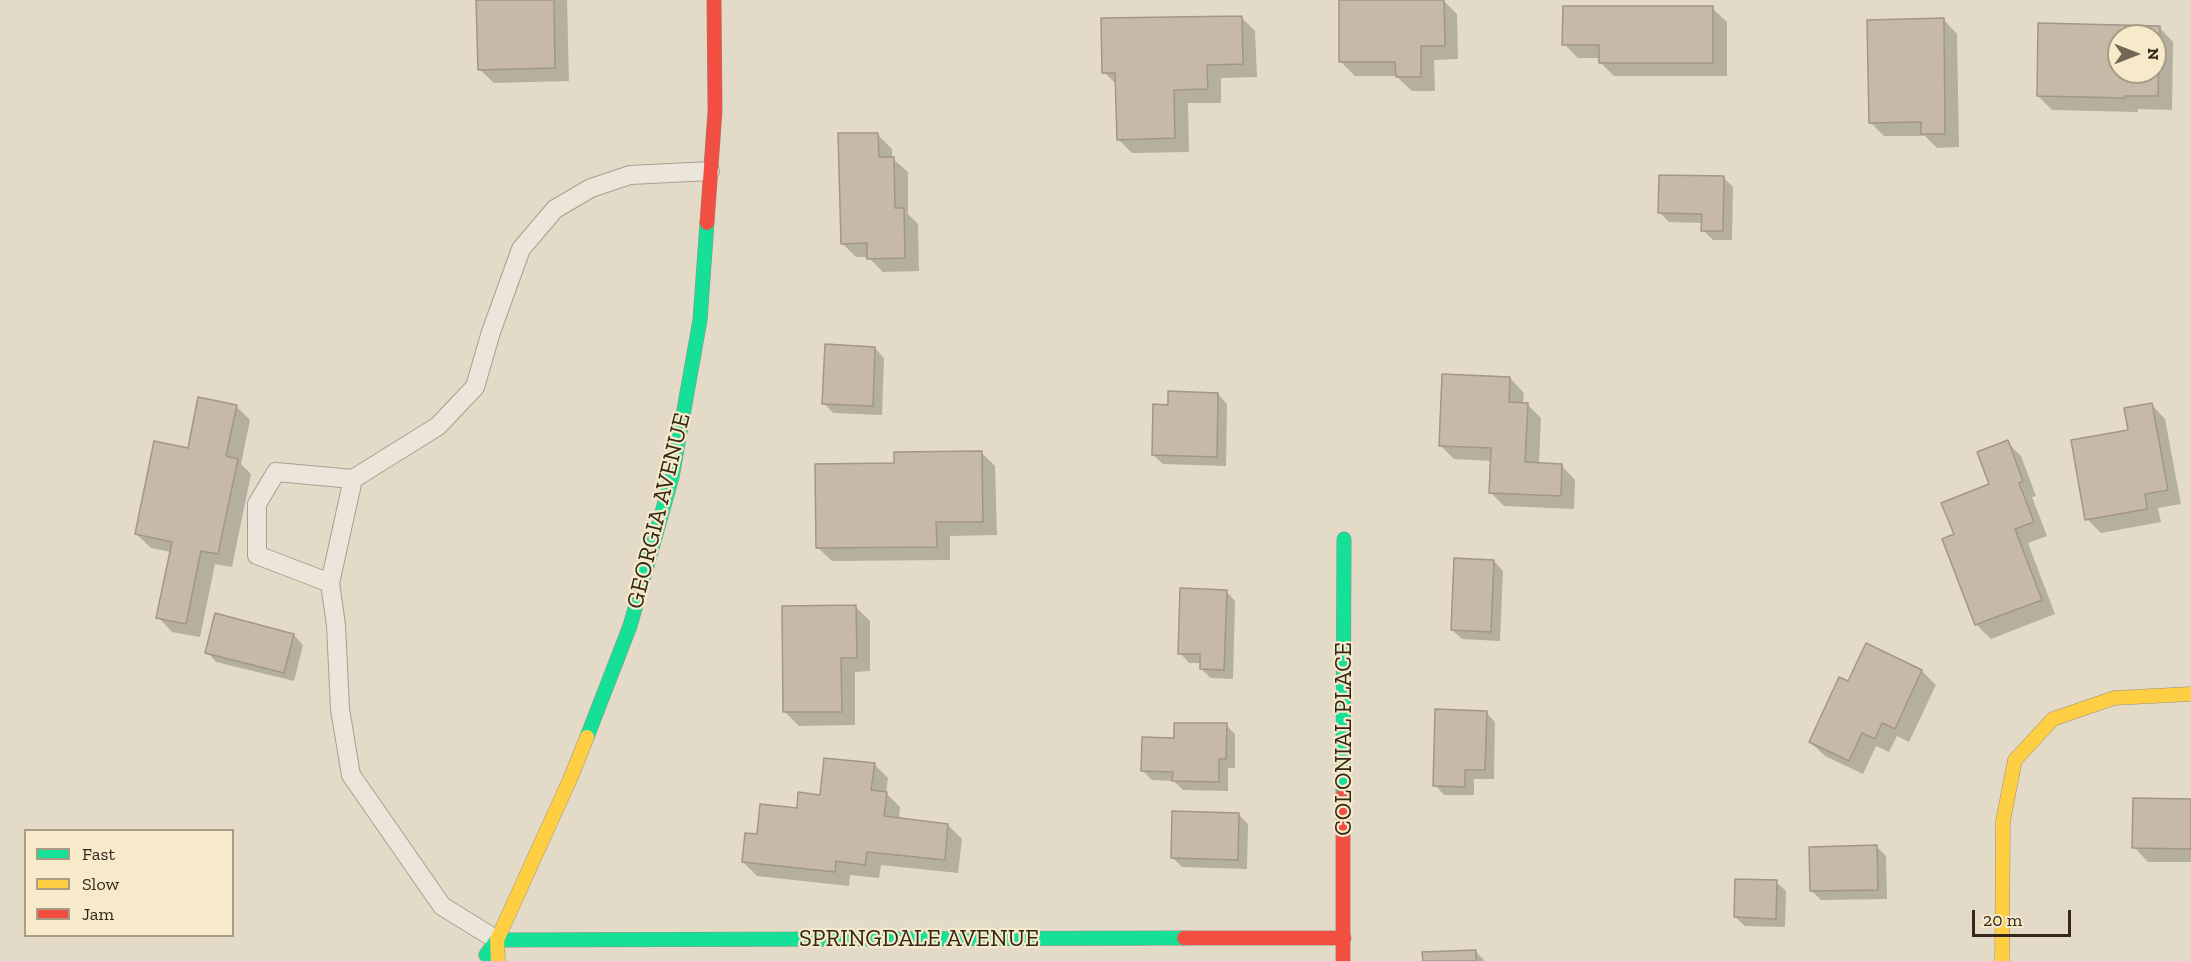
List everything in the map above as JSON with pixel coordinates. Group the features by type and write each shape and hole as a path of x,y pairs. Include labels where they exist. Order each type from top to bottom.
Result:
{"street":[{"name":"GEORGIA AVENUE","path":"498,961 497,940 571,777 630,626 672,477 700,320 715,111 714,0"},
{"name":"COLONIAL PLACE","path":"1344,539 1344,938"},
{"path":"2002,961 2003,821 2015,760 2053,719 2114,698 2191,694"},
{"name":"SPRINGDALE AVENUE","path":"497,940 1344,938"},
{"path":"1343,961 1344,938"},
{"path":"481,961 497,940"}],"lane":[{"path":"330,583 257,555 257,504 276,472 353,479 438,426 475,387 491,332 521,249 555,209 591,188 630,175 710,171"},
{"path":"353,479 330,583 336,626 340,709 351,775 442,906 497,940"}],"building":[{"path":"476,0 554,0 555,68 478,70"},
{"path":"1339,0 1444,0 1445,46 1421,46 1421,77 1396,77 1395,62 1339,62"},
{"path":"1563,6 1713,6 1713,63 1599,63 1599,45 1562,45"},
{"path":"1242,16 1243,64 1207,65 1208,89 1174,90 1175,138 1117,140 1115,73 1102,73 1101,18"},
{"path":"1944,18 1945,134 1921,134 1921,122 1869,123 1867,20"},
{"path":"2038,23 2107,25 2107,84 2158,84 2158,96 2125,96 2125,98 2037,96"},
{"path":"838,133 878,133 879,157 894,157 895,208 904,208 905,258 867,259 867,243 841,244"},
{"path":"1659,175 1724,176 1723,231 1701,231 1702,214 1658,213"},
{"path":"825,344 875,347 873,406 822,404"},
{"path":"1442,374 1510,377 1509,402 1528,403 1525,462 1562,464 1561,496 1489,493 1491,448 1439,446"},
{"path":"1168,391 1218,393 1217,457 1152,455 1153,404 1168,405"},
{"path":"198,397 237,405 226,456 238,459 218,554 201,551 186,624 156,618 172,542 135,534 154,441 188,448"},
{"path":"2152,403 2168,490 2145,494 2147,509 2085,520 2071,440 2128,430 2124,408"},
{"path":"2008,440 2023,481 2019,483 2034,522 2015,529 2042,600 1975,625 1942,539 1954,534 1941,503 1989,484 1977,452"},
{"path":"982,451 983,522 936,522 937,547 816,548 815,464 894,463 894,452"},
{"path":"1454,558 1494,560 1491,632 1451,630"},
{"path":"1180,588 1227,590 1224,670 1200,669 1200,654 1178,654"},
{"path":"856,605 857,658 841,658 842,712 783,712 782,606"},
{"path":"215,613 294,634 284,673 205,653"},
{"path":"1866,643 1922,670 1895,729 1882,723 1875,739 1862,733 1849,761 1809,742 1839,677 1848,681"},
{"path":"1435,709 1487,711 1485,770 1465,770 1465,787 1433,786"},
{"path":"1174,723 1227,723 1226,759 1219,759 1219,782 1172,781 1173,772 1141,771 1142,737 1174,738"},
{"path":"824,758 875,763 871,790 887,792 884,816 948,824 945,860 867,852 865,865 836,861 835,872 742,862 745,833 757,834 760,804 797,808 798,792 820,795"},
{"path":"2133,798 2191,799 2191,849 2132,848"},
{"path":"1172,811 1239,813 1238,860 1171,858"},
{"path":"1877,845 1878,890 1810,891 1809,847"},
{"path":"1735,879 1777,880 1776,919 1734,917"},
{"path":"1476,950 1476,961 1423,961 1422,952"}],"traffic: fast":[{"path":"587,737 630,626 672,477 700,320 707,223"},
{"path":"1343,795 1344,539"},
{"path":"486,955 497,940 1184,938"}],"traffic: slow":[{"path":"2002,961 2003,821 2015,760 2053,719 2114,698 2191,694"},
{"path":"498,961 497,940 587,737"}],"traffic: jam":[{"path":"707,223 715,111 714,0"},
{"path":"1343,795 1343,960"},
{"path":"1184,938 1344,938"}]}
